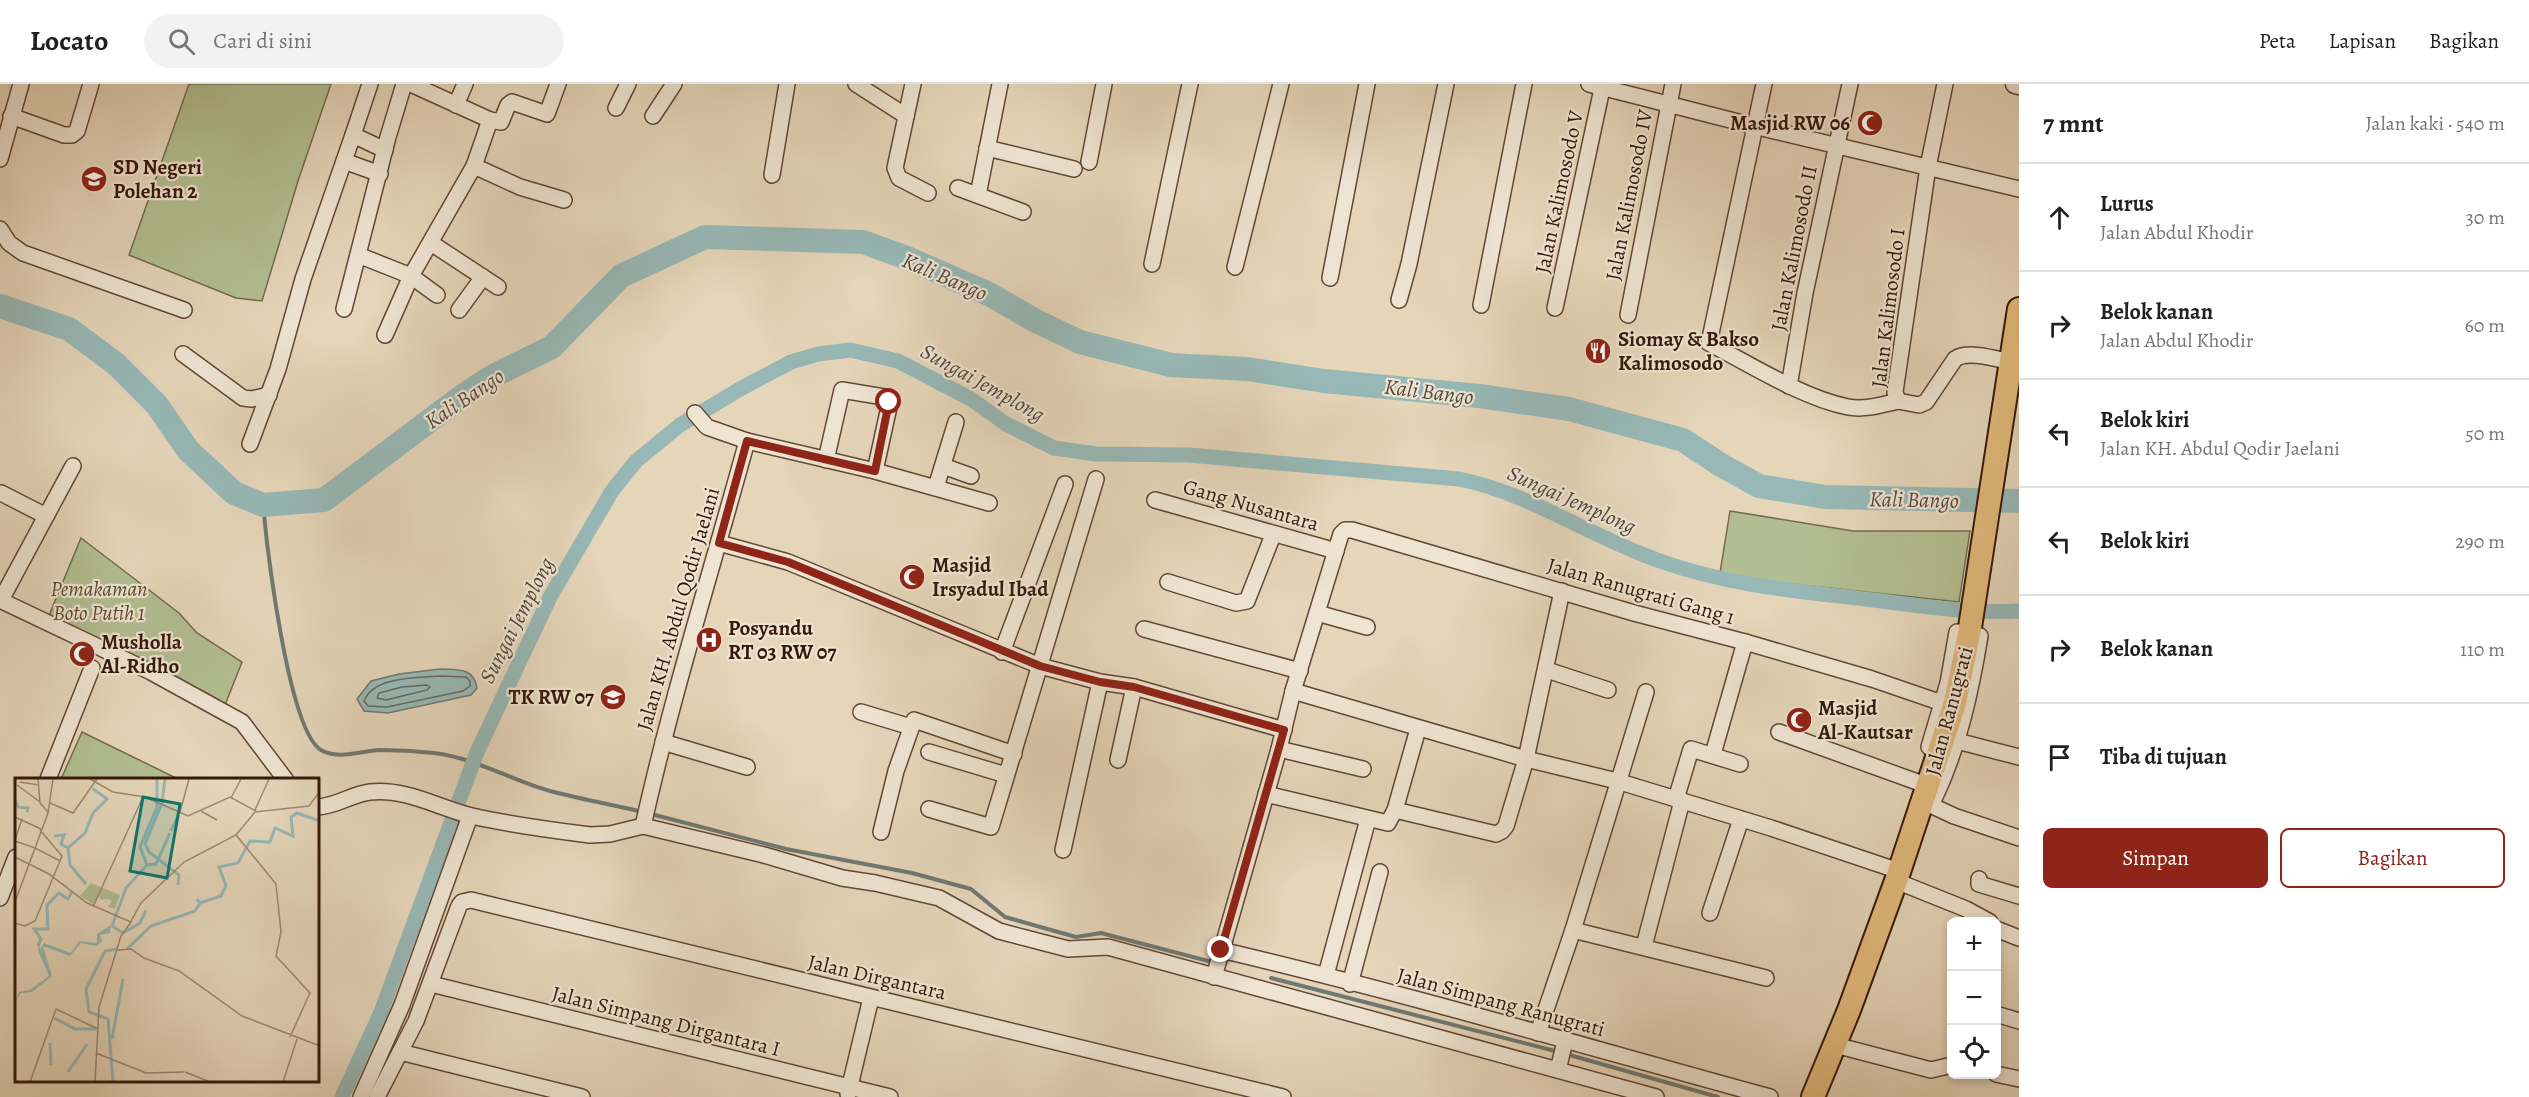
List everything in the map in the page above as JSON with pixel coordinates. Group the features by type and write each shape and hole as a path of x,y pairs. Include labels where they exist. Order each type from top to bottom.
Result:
{"main road":[{"name":"Jalan Ranugrati","path":"1813,1097 1835,1045 1897,876 1922,792 1955,703 1969,633 2019,309"}],"street":[{"path":"0,156 21,84"},
{"path":"11,116 64,135 72,135 77,131 91,84"},
{"path":"250,444 269,395 303,279 370,84"},
{"path":"344,309 404,84"},
{"path":"411,84 490,120 501,122 508,105 512,102 547,114 558,84"},
{"path":"456,105 465,84"},
{"path":"616,108 628,84"},
{"path":"653,116 674,84"},
{"path":"772,175 787,84"},
{"path":"856,84 906,116"},
{"path":"913,84 895,162 896,174 904,182 928,194"},
{"path":"978,195 1000,84"},
{"path":"1089,162 1104,84"},
{"path":"1152,264 1190,84"},
{"path":"1235,267 1281,84"},
{"path":"1330,278 1366,84"},
{"path":"1399,300 1409,264 1446,84"},
{"path":"1481,305 1524,84"},
{"name":"Jalan Kalimosodo IV","path":"1628,315 1673,84"},
{"path":"1764,84 1709,343 1790,386 1848,407 1878,406 1898,401"},
{"name":"Jalan Kalimosodo II","path":"1790,386 1805,293 1850,84"},
{"name":"Jalan Kalimosodo I","path":"1946,84 1928,167 1895,392 1898,401 1919,405 1926,402 1960,356 2010,362"},
{"path":"1598,85 1754,126 2019,189"},
{"name":"Jalan Kalimosodo V","path":"1555,308 1598,85"},
{"path":"385,335 411,276 474,166 490,120"},
{"path":"353,135 385,150"},
{"path":"987,148 1074,169"},
{"path":"344,161 380,174"},
{"path":"474,166 520,187 564,200"},
{"path":"958,188 1023,212"},
{"path":"0,229 9,243 23,253 184,310"},
{"path":"431,243 498,287"},
{"path":"358,255 411,276 437,295"},
{"path":"459,310 483,277"},
{"path":"183,354 243,398 252,399 269,395"},
{"path":"826,460 842,390 873,395 887,399 889,407 875,471"},
{"path":"700,418 747,441 875,471 988,502"},
{"path":"936,488 956,422"},
{"name":"Jalan KH. Abdul Qodir Jaelani","path":"644,822 663,742 747,441"},
{"path":"73,466 1,600 152,672 242,722 284,778"},
{"path":"943,466 971,476"},
{"path":"929,809 991,827 1096,479"},
{"path":"1002,652 1065,484"},
{"path":"1,493 46,516"},
{"name":"Gang Nusantara","path":"1155,500 1336,551"},
{"name":"Jalan Ranugrati Gang 1","path":"1336,551 1341,534 1345,530 1352,530 1634,613 1745,642 1917,694 1942,704"},
{"path":"1168,582 1236,603 1247,601 1273,535"},
{"path":"719,543 788,562 1040,666 1100,682 1134,687 1284,730"},
{"path":"1217,964 1279,749 1293,691 1336,551"},
{"path":"1395,810 1496,834 1506,826 1526,759 1562,591"},
{"path":"1317,614 1367,627"},
{"path":"1144,629 1300,671"},
{"path":"1922,792 1942,704 1969,633"},
{"path":"1779,732 1935,797 1957,741 1971,692 1969,633"},
{"path":"1713,754 1745,642"},
{"path":"48,778 92,668"},
{"path":"1546,670 1608,690"},
{"path":"1063,850 1100,682"},
{"path":"1118,759 1134,687"},
{"path":"1293,691 1418,729 1617,781 1742,819 1897,876 1982,917"},
{"path":"1538,1033 1573,930 1646,692"},
{"path":"861,712 911,727"},
{"path":"881,832 896,771 916,719 1014,754"},
{"path":"1266,794 1388,823 1395,810 1418,729"},
{"path":"1957,741 2019,757"},
{"path":"663,742 747,767"},
{"path":"1279,749 1363,769"},
{"path":"1644,946 1691,749 1740,764"},
{"path":"928,752 1006,775"},
{"path":"320,807 331,806 354,796 371,792 408,796 468,815 590,835 610,834 644,822 842,878 885,885 939,898 999,931 1068,949 1108,947 1217,964 1562,1055 1656,1097"},
{"path":"1922,792 1954,816 2019,838"},
{"path":"361,1097 402,1005 437,913 468,815"},
{"path":"1326,975 1368,819"},
{"path":"1710,913 1742,819"},
{"path":"0,898 15,860"},
{"path":"1350,984 1380,872"},
{"path":"1979,879 1979,884 2019,896"},
{"name":"Jalan Dirgantara","path":"431,984 462,902 477,901 871,998 1227,1091 1283,1097"},
{"path":"1573,930 1766,978"},
{"path":"2001,931 2019,938"},
{"name":"Jalan Simpang Ranugrati","path":"1217,964 1326,975 1350,984 1538,1033 1562,1055 1770,1097"},
{"path":"377,1097 431,984"},
{"name":"Jalan Simpang Dirgantara I","path":"431,984 848,1092 890,1097"},
{"path":"848,1092 871,998"},
{"path":"2001,1016 2019,1021"},
{"path":"1835,1045 1931,1070 1947,1066"},
{"path":"400,1052 582,1097"},
{"path":"2001,1075 2019,1079"}],"green space":[{"path":"189,84 331,84 298,181 262,301 236,298 129,255"},
{"path":"1730,511 1853,531 1970,531 1959,602 1773,582 1720,573"},
{"name":"Pemakaman Boto Putih 1","path":"81,538 179,613 197,633 242,662 225,705 48,618"},
{"path":"82,732 176,778 61,778"}],"water":[{"path":"440,669 468,673 475,681 477,688 471,695 388,713 364,711 357,699 371,681 399,674"}],"waterway":[{"name":"Kali Bango","path":"0,306 69,329 116,364 157,405 188,450 234,493 263,505 324,500 461,397 493,376 552,347 621,276 705,237 863,242 907,258 989,294 1034,320 1080,342 1171,365 1247,369 1324,381 1479,396 1569,409 1683,440 1759,486 1825,497 2019,501"},
{"name":"Sungai Jemplong","path":"342,1097 381,1012 477,752 550,597 612,491 636,461 680,425 791,362 818,354 850,350 898,361 971,399 1006,424 1054,448 1096,454 1189,455 1459,479 1486,486 1536,505 1634,551 1711,576 1787,590 1923,606 1961,610 2019,611"},
{"path":"263,505 274,596 289,675 309,735 321,750 335,754 386,750 434,753 478,764 550,791 643,812"},
{"path":"651,814 786,849 912,873 971,889 1005,917 1076,937 1101,933 1212,962"},
{"path":"1271,978 1559,1052"},
{"path":"1566,1054 1718,1097"}],"place":[{"name":"Masjid RW 06","path":"1870,123"},
{"name":"SD Negeri Polehan 2","path":"94,179"},
{"name":"Siomay & Bakso Kalimosodo","path":"1598,351"},
{"name":"Masjid Irsyadul Ibad","path":"912,577"},
{"name":"Posyandu RT 03 RW 07","path":"709,640"},
{"name":"Musholla Al-Ridho","path":"82,654"},
{"name":"TK RW 07","path":"613,697"},
{"name":"Masjid Al-Kautsar","path":"1799,720"}],"route":[{"path":"889,402 875,471 747,441 719,543 788,562 1040,666 1100,682 1134,687 1284,730 1237,902 1221,950"}]}
